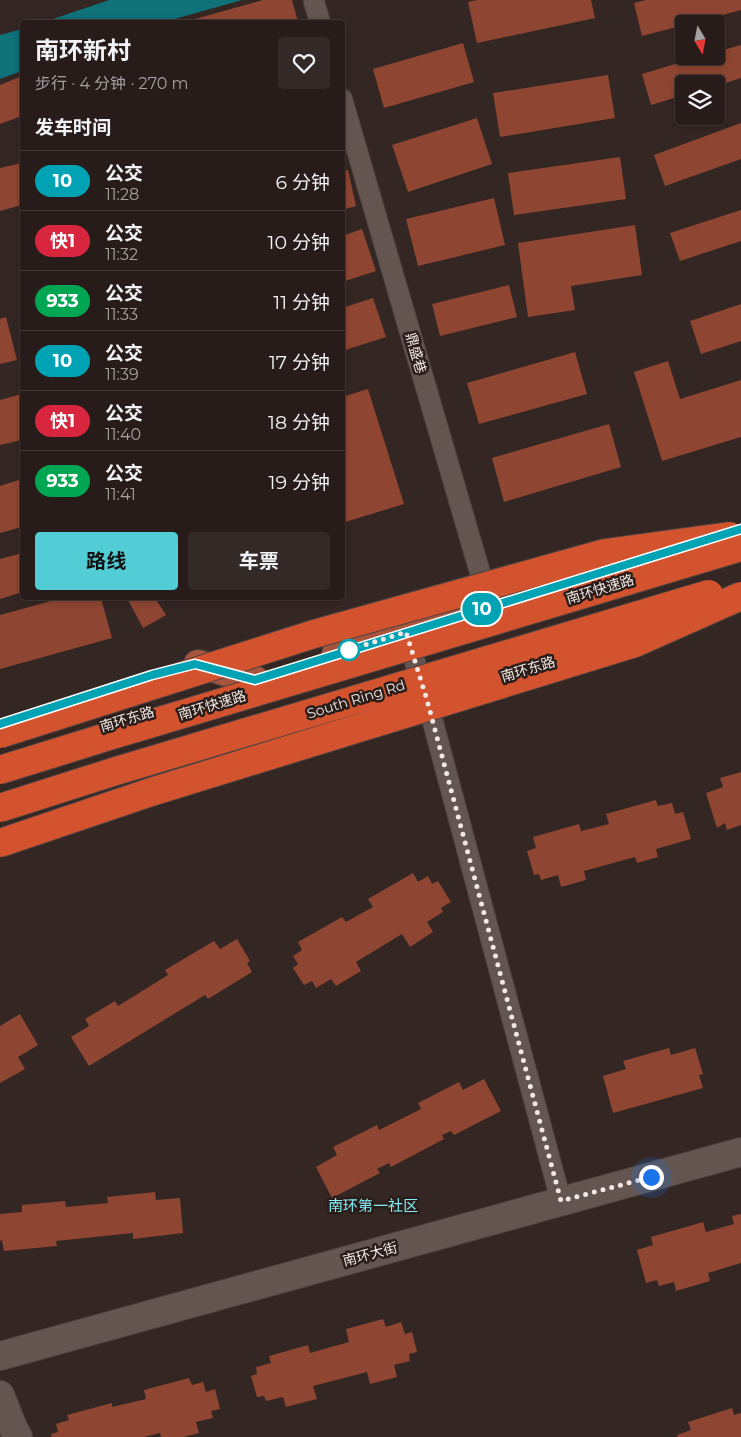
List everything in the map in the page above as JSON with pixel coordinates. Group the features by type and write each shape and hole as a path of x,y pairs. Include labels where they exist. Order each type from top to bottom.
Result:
{"highway":[{"path":"0,734 314,634 604,553 741,535"},
{"name":"南环快速路","path":"0,770 741,547"},
{"name":"South Ring Rd","path":"0,808 116,771 741,584"},
{"path":"0,843 151,792 636,642 741,596"}],"main road":[{"name":"南环东路","path":"0,759 741,529"},
{"name":"南环东路","path":"0,829 741,605"},
{"path":"0,724 152,675 195,664 255,680"}],"street":[{"path":"314,2 319,20"},
{"name":"鼎盛巷","path":"345,110 490,607"},
{"path":"406,632 427,700 561,1201"},
{"name":"南环大街","path":"0,1356 741,1152"},
{"path":"0,1395 18,1437"}],"water":[{"path":"109,0 242,0 171,20 50,20"},
{"path":"20,30 20,72 0,79 0,35"}],"building":[{"path":"263,0 292,0 297,20 191,20"},
{"path":"477,0 591,0 595,18 477,43 468,2"},
{"path":"646,0 741,0 741,10 723,15 675,15 675,27 642,36 634,3"},
{"path":"463,43 474,82 384,108 373,69"},
{"path":"741,45 741,78 725,83 725,75 675,75 675,98 651,105 642,74 675,64 725,65 725,49"},
{"path":"608,75 615,118 500,137 493,93"},
{"path":"20,77 20,117 0,124 0,85"},
{"path":"477,118 492,164 408,192 392,145"},
{"path":"741,123 741,159 665,186 654,155"},
{"path":"620,157 626,199 514,215 508,173"},
{"path":"20,163 20,206 0,211 0,168"},
{"path":"345,170 348,170 356,206 345,209"},
{"path":"494,198 505,245 418,266 406,219"},
{"path":"741,210 741,241 680,261 670,233"},
{"path":"635,225 642,275 571,286 575,310 528,317 518,243"},
{"path":"362,229 376,271 345,281 345,235"},
{"path":"509,285 517,317 440,336 432,304"},
{"path":"373,298 386,337 345,350 345,307"},
{"path":"741,304 741,341 701,354 690,321"},
{"path":"6,317 17,360 0,364 0,319"},
{"path":"575,352 587,394 479,424 467,383"},
{"path":"668,361 680,399 741,380 741,437 662,461 634,372"},
{"path":"368,389 404,504 345,522 345,396"},
{"path":"20,395 20,440 0,445 0,400"},
{"path":"609,424 621,467 504,502 492,458"},
{"path":"20,480 20,528 0,533 0,486"},
{"path":"20,554 20,593 0,599 0,559"},
{"path":"55,600 102,600 112,638 0,669 0,615"},
{"path":"128,600 156,600 166,615 143,628"},
{"path":"741,772 741,825 727,830 725,823 717,828 706,793 723,787 720,778"},
{"path":"656,800 658,806 672,803 675,814 683,812 691,839 656,849 658,857 637,863 635,857 584,871 586,880 561,887 558,875 541,880 539,874 534,875 527,851 536,848 533,837 579,824 581,831 609,824 606,814"},
{"path":"413,873 418,882 428,876 432,884 438,881 451,902 441,908 443,912 427,922 433,932 410,947 402,934 356,962 361,971 336,986 331,979 316,988 312,981 304,985 293,968 298,964 293,956 302,950 298,942 342,917 346,922 373,907 368,899"},
{"path":"237,939 250,961 247,963 252,972 208,999 205,995 89,1066 71,1037 89,1026 85,1019 115,1001 118,1006 168,975 165,970 214,941 220,949"},
{"path":"20,1014 38,1045 18,1057 25,1069 0,1083 0,1026"},
{"path":"669,1048 671,1055 695,1048 703,1074 699,1075 703,1088 613,1113 603,1076 626,1069 623,1061"},
{"path":"484,1079 501,1111 454,1135 451,1131 442,1135 444,1139 391,1167 389,1163 377,1169 380,1173 332,1198 316,1167 337,1155 333,1147 377,1125 379,1130 421,1109 418,1103 459,1082 463,1090"},
{"path":"155,1192 156,1200 180,1198 183,1233 133,1239 133,1233 56,1241 57,1246 4,1251 2,1240 0,1241 0,1214 22,1212 22,1205 65,1201 66,1207 108,1203 107,1197"},
{"path":"741,1214 741,1263 708,1273 710,1281 676,1291 674,1282 659,1286 657,1280 646,1283 637,1250 653,1245 651,1237 703,1222 706,1232 734,1224 732,1216"},
{"path":"383,1319 386,1327 401,1322 405,1334 412,1332 417,1352 409,1354 410,1361 394,1365 397,1377 370,1384 367,1372 313,1386 317,1399 286,1407 283,1397 266,1401 264,1396 257,1397 251,1376 257,1374 256,1367 271,1363 269,1356 308,1345 310,1353 349,1342 346,1329"},
{"path":"189,1378 192,1385 203,1382 206,1392 215,1389 220,1409 211,1411 213,1418 196,1422 199,1433 183,1437 161,1437 160,1433 144,1437 52,1437 51,1434 58,1432 56,1424 69,1420 67,1415 112,1403 112,1407 146,1399 144,1390"},
{"path":"732,1408 734,1415 741,1413 741,1437 678,1437 677,1435 691,1430 688,1422"}],"bus line":[{"name":"10","path":"0,724 152,675 195,664 255,680 741,529"}],"district":[{"name":"南环第一社区","path":"373,1206"}],"route":[{"path":"349,650 406,632 427,700 561,1201 651,1177"}]}
